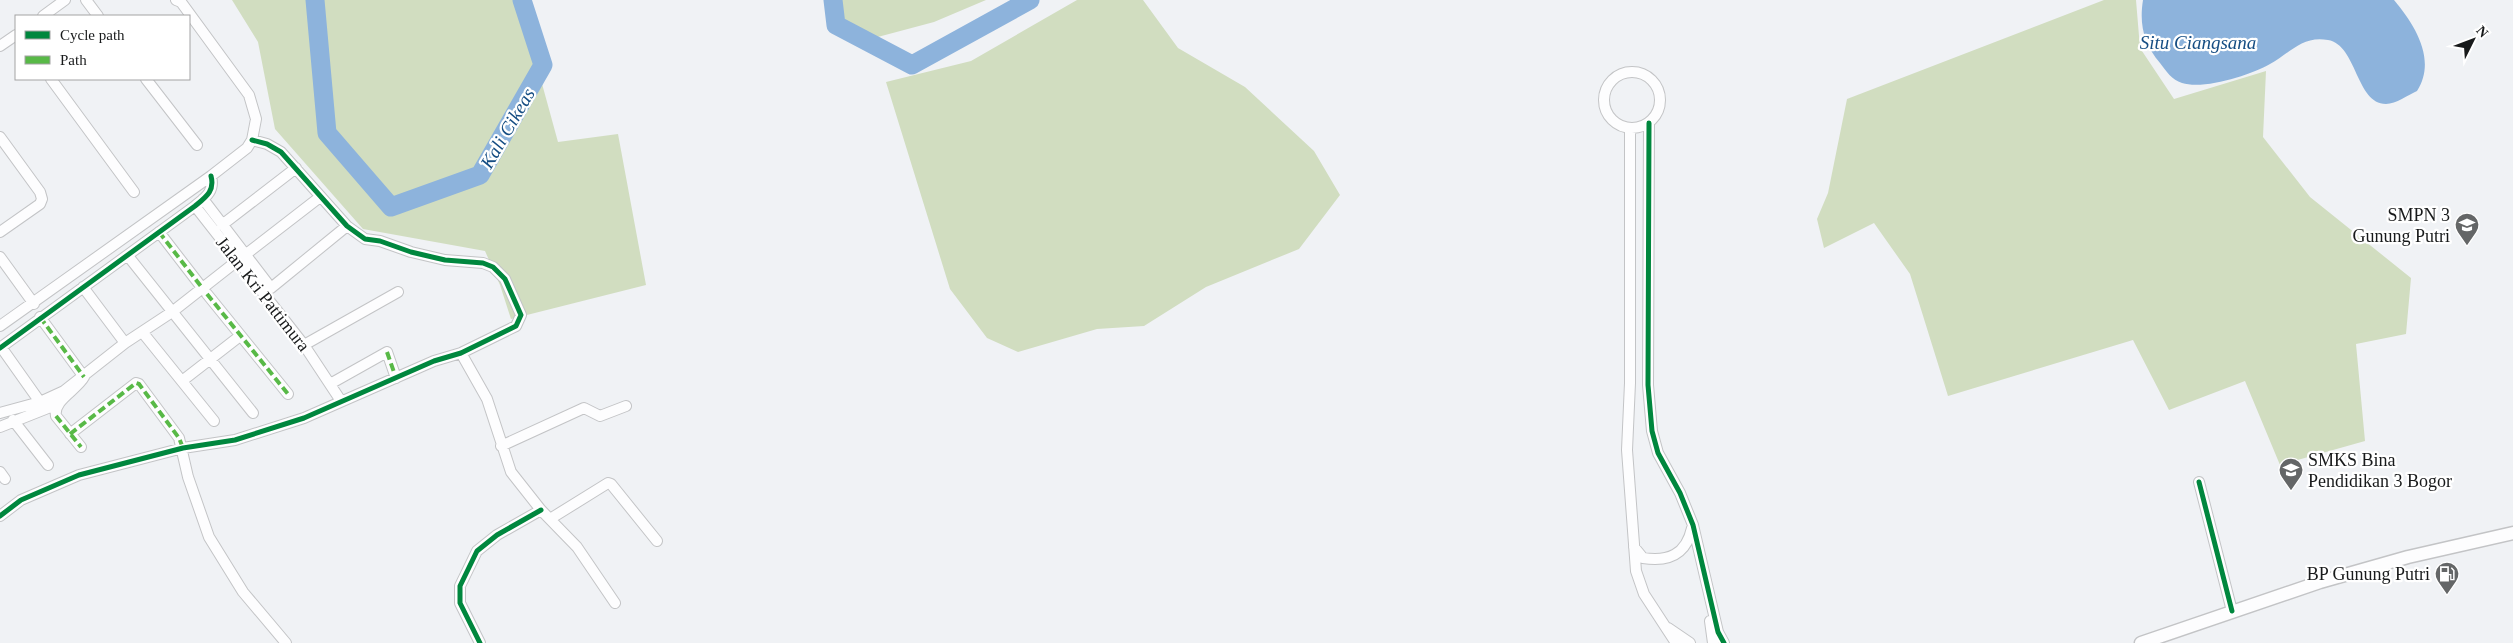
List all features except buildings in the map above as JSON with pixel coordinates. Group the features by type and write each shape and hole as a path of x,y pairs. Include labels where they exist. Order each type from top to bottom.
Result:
{"main road":[{"path":"2141,643 2166,639 2232,611 2320,582 2408,557 2513,533"}],"street":[{"path":"43,15 65,0"},
{"path":"86,0 97,15"},
{"path":"0,326 34,304 248,148 252,140 256,119 249,95 181,2 176,0"},
{"path":"0,46 15,36"},
{"path":"1641,73 1652,80 1658,90 1661,102 1657,114 1649,123 1640,127 1630,128 1616,122 1606,110 1604,99 1606,89 1612,80 1621,74 1641,73"},
{"path":"52,80 134,192"},
{"path":"147,80 197,145"},
{"path":"1649,123 1648,385 1652,431 1658,452 1680,493 1693,525 1694,546 1704,573 1718,632 1724,643"},
{"path":"1630,128 1630,383 1627,450 1636,571 1644,594 1660,622 1676,643"},
{"path":"0,137 40,192 42,199 40,204 0,232"},
{"path":"0,516 21,500 79,475 183,448 235,440 266,432 304,418 434,361 462,353 512,330 519,322 521,315 499,272 483,263 445,260 411,252 380,241 365,239 347,226 281,152 267,144 252,140"},
{"path":"222,225 296,168"},
{"path":"40,402 0,348 199,203 211,191 213,183 211,176"},
{"path":"0,413 40,402 64,391 125,343 205,291 241,258 320,197"},
{"path":"199,203 222,225 241,258 271,288 347,226"},
{"name":"Jalan Kri Pattimura","path":"199,203 304,345 341,401"},
{"path":"159,232 288,394"},
{"path":"128,256 209,360 254,414"},
{"path":"0,257 34,304"},
{"path":"83,287 125,343"},
{"path":"304,345 398,292"},
{"path":"40,317 84,377"},
{"path":"143,333 214,421"},
{"path":"182,382 240,336"},
{"path":"330,384 386,352 396,378"},
{"path":"462,353 487,399 510,472 541,510 577,547 615,603"},
{"path":"0,427 13,420 58,404 84,377"},
{"path":"70,434 136,383 139,384 179,438 183,448 188,477 209,537 243,592 286,643"},
{"path":"58,404 56,416 80,446"},
{"path":"501,446 584,408 600,416 626,406"},
{"path":"13,420 48,465"},
{"path":"2199,482 2232,611"},
{"path":"550,519 608,483 611,484 657,541"},
{"path":"480,643 460,603 460,586 477,551 497,534 541,510"},
{"path":"1634,546 1643,558 1656,560 1694,546"},
{"path":"1636,571 1643,558"},
{"path":"1704,573 1713,643"},
{"path":"1660,622 1690,643"}],"green space":[{"path":"232,0 519,0 558,142 618,134 646,285 511,319 500,285 485,251 363,229 275,129 258,42"},
{"path":"826,0 986,0 934,22 874,38 830,13"},
{"path":"1077,0 1143,0 1178,48 1245,87 1314,151 1340,195 1299,249 1206,287 1144,326 1097,329 1018,352 987,338 950,289 886,82 971,61"},
{"path":"2104,0 2136,0 2140,48 2174,99 2266,71 2263,137 2310,197 2411,278 2406,334 2356,344 2365,441 2280,465 2245,381 2169,410 2133,340 1948,396 1910,274 1874,223 1824,248 1817,219 1828,193 1847,99"}],"water":[{"name":"Situ Ciangsana","path":"2143,0 2394,0 2409,20 2421,43 2425,67 2423,79 2417,91 2398,101 2386,104 2376,101 2368,95 2351,62 2338,44 2319,39 2304,42 2270,64 2240,77 2202,85 2182,83 2175,80 2167,72 2150,49 2142,26"}],"waterway":[{"name":"Kali Cikeas","path":"315,0 327,133 391,207 480,175 543,65 522,0"},
{"name":"Kali Cikeas","path":"833,0 836,25 912,65 1030,0"}],"marked path":[{"path":"159,232 203,289"},
{"path":"207,294 288,394"},
{"path":"40,317 84,377"},
{"path":"387,352 396,378"},
{"path":"70,434 136,383 139,384 179,438 183,448"},
{"path":"56,416 81,447"}],"cycle path":[{"path":"1649,123 1648,385 1652,431 1658,453 1680,493 1693,525 1718,632 1724,643"},
{"path":"0,516 21,500 79,475 183,448 235,440 304,418 434,361 461,353 516,326 521,315 505,279 493,267 483,263 445,260 411,252 380,241 365,239 347,226 281,152 267,144 252,140"},
{"path":"0,348 199,203 211,190 211,176"},
{"path":"2199,482 2232,611"},
{"path":"480,643 460,603 460,586 477,551 497,535 541,510"}],"place":[{"name":"SMPN 3 Gunung Putri","path":"2467,246"},
{"name":"SMKS Bina Pendidikan 3 Bogor","path":"2291,491"},
{"name":"BP Gunung Putri","path":"2447,595"}]}
